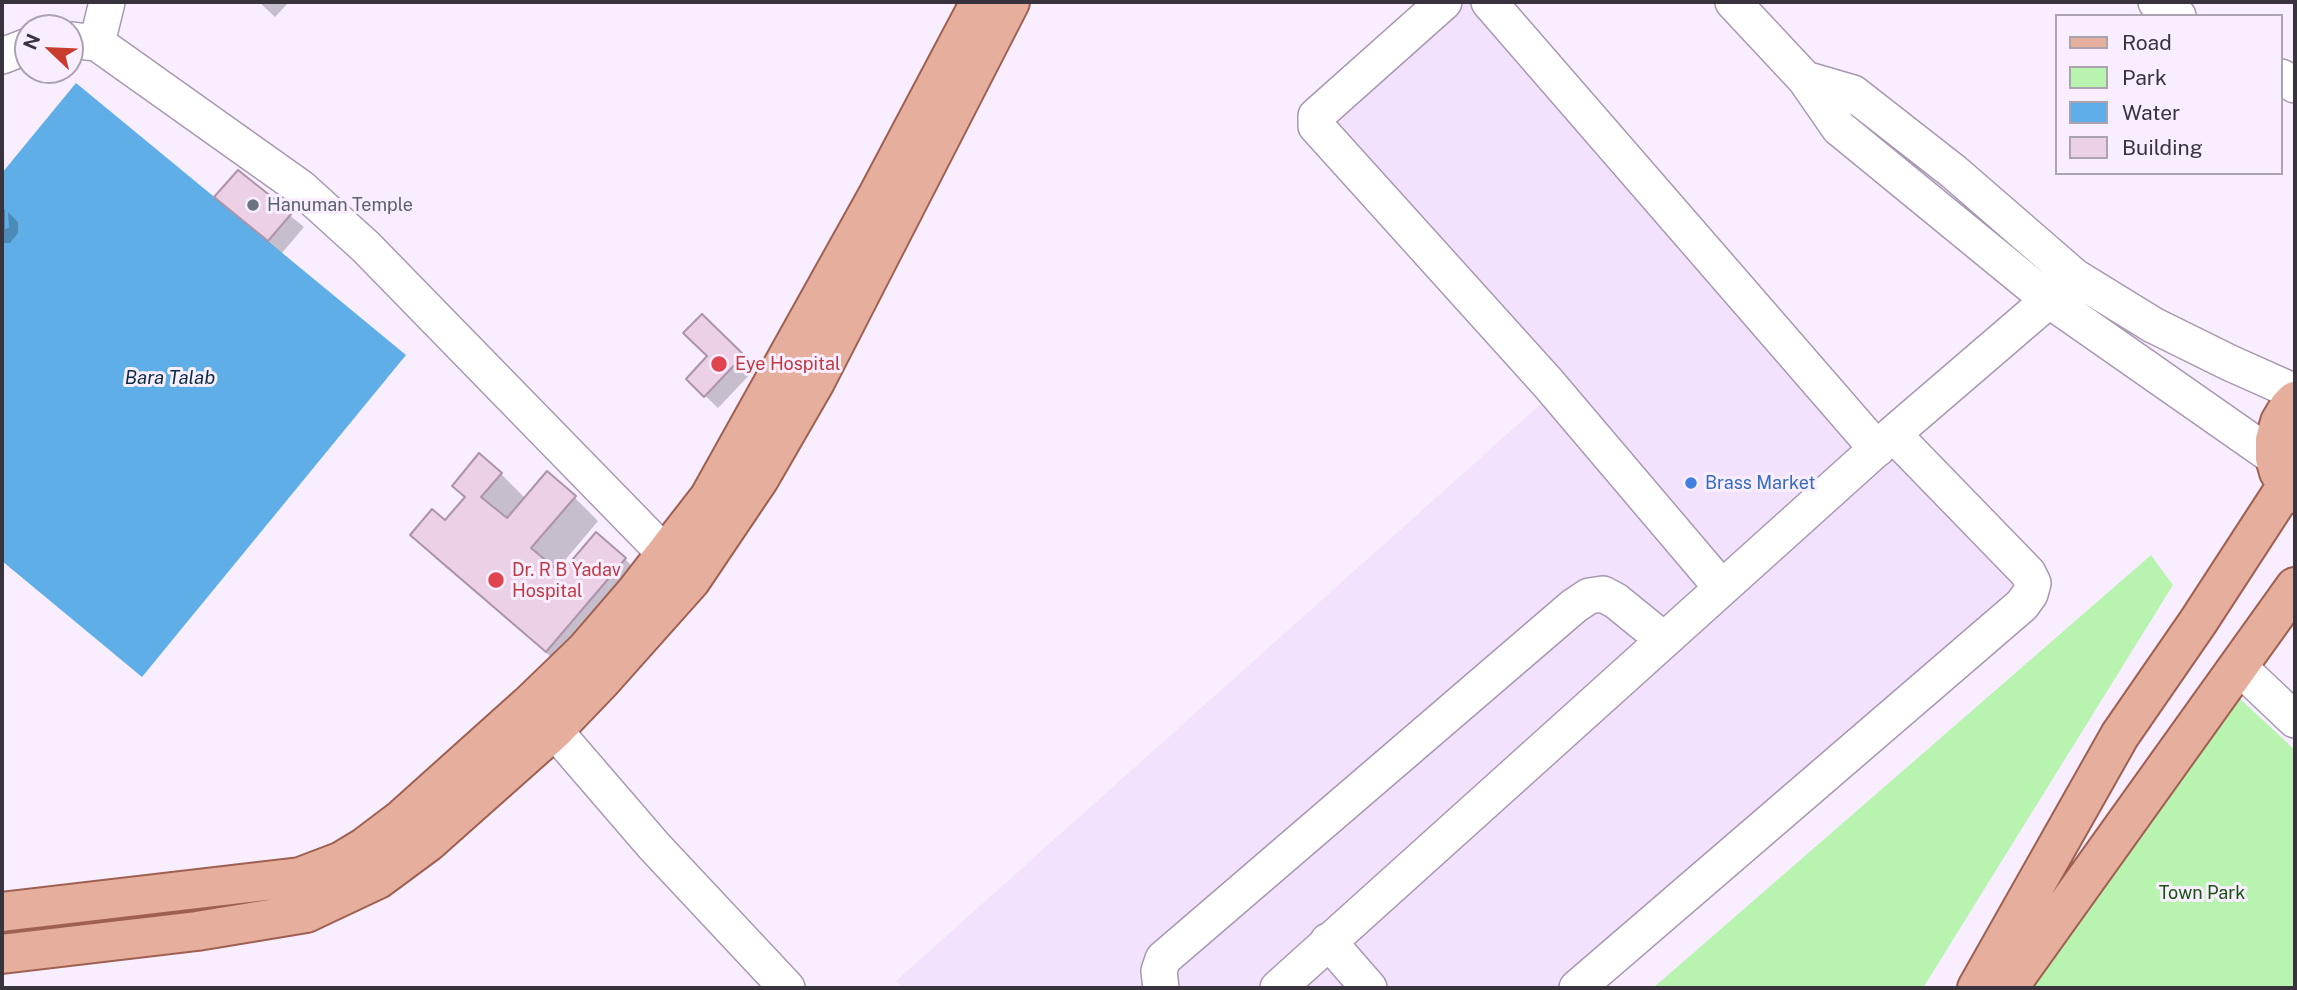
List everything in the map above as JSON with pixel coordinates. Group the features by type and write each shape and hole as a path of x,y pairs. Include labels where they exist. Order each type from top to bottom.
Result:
{"main road":[{"path":"2,912 300,877 342,862 626,653 679,568 709,498 871,207 981,2"},
{"path":"679,568 759,479 815,382 1010,2"},
{"path":"1977,988 2120,735 2198,622 2286,479 2275,440 2280,422 2295,401"},
{"path":"2008,988 2295,587"},
{"path":"2,954 197,931 306,913 379,879 428,842 541,718"}],"street":[{"path":"84,39 107,2"},
{"path":"1444,2 1316,116 1316,126 1548,383 1723,588"},
{"path":"1489,2 1885,441 2028,573 2032,583 2030,594 2022,605 1577,988"},
{"path":"1733,2 1805,79 1839,128 2049,300 2286,479"},
{"path":"2156,2 2175,14"},
{"path":"84,42 301,188 366,247 679,568"},
{"path":"1805,79 1853,93 1954,172 2075,277 2153,325 2295,392"},
{"path":"1278,988 1885,441 2049,300"},
{"path":"1161,988 1159,971 1163,959 1574,606 1589,596 1603,594 1616,601 1664,640"},
{"path":"2238,667 2295,720"},
{"path":"541,718 654,846 787,988"},
{"path":"1328,942 1369,988"}],"shaded area":[{"name":"Brass Market","path":"1425,2 1479,2 2020,580 1575,988 904,988 896,981 1561,386 1314,105"}],"green space":[{"path":"2151,555 2173,585 1923,988 1653,988"},
{"name":"Town Park","path":"2233,692 2295,750 2295,988 2021,988"}],"water":[{"name":"Bara Talab","path":"77,84 406,355 142,677 2,561 2,173"}],"building":[{"name":"Hanuman Temple","path":"238,170 292,213 268,241 214,197"},
{"path":"702,314 744,355 704,397 686,379 707,356 683,333"},
{"path":"479,453 502,473 481,497 507,518 547,471 576,496 531,548 561,573 596,532 626,558 546,652 410,535 432,509 445,520 465,497 452,486"}],"place":[{"name":"Hanuman Temple","path":"253,205"},
{"name":"Eye Hospital","path":"719,364"},
{"name":"Brass Market","path":"1691,483"},
{"name":"Dr. R B Yadav Hospital","path":"496,580"}]}
